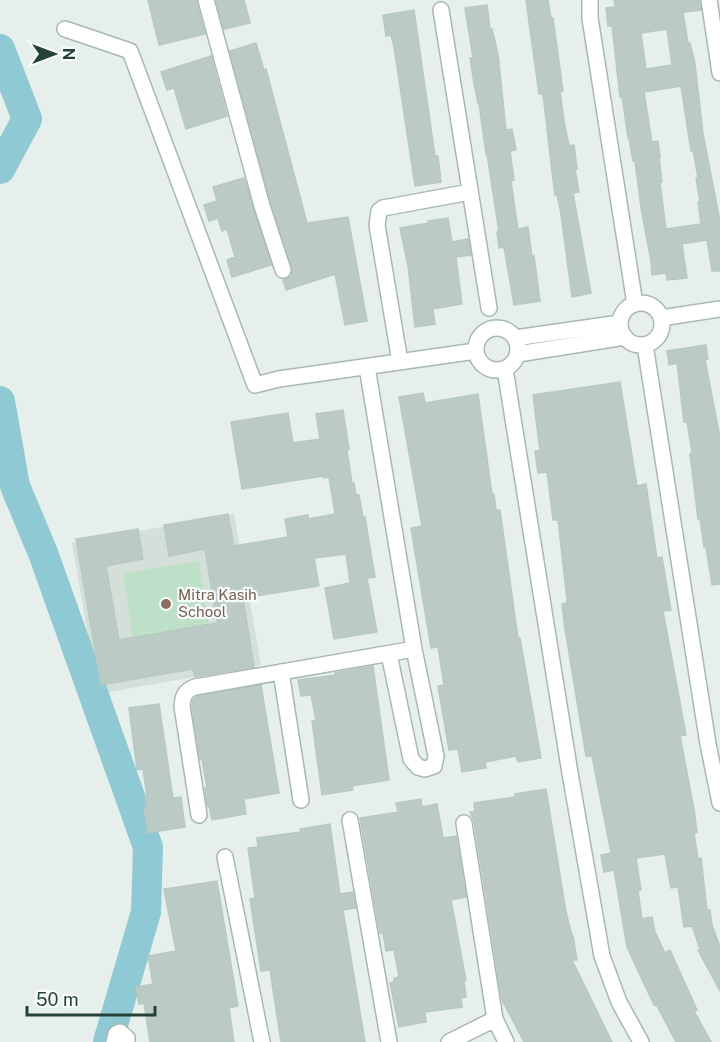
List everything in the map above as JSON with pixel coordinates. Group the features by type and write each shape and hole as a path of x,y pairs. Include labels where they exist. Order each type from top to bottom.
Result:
{"street":[{"path":"206,0 262,207 283,270"},
{"path":"590,0 590,18 635,304"},
{"path":"709,0 720,73"},
{"path":"441,10 489,308"},
{"path":"65,29 130,51 255,385 279,379 476,351"},
{"path":"400,362 377,225 379,211 383,208 470,192"},
{"path":"643,303 652,306 661,318 661,332 652,343 638,345 622,330 622,315 627,308 635,304 643,303"},
{"path":"661,318 720,309"},
{"path":"502,328 515,338 518,346 518,354 513,363 499,371 486,368 478,358 476,351 480,336 488,330 502,328"},
{"path":"515,338 622,330"},
{"path":"518,354 622,330"},
{"path":"645,345 706,732 720,803"},
{"path":"367,367 414,649 436,756 434,766 429,768 418,767 411,759 388,654"},
{"path":"506,369 570,773 602,956 619,1002 641,1042"},
{"path":"199,815 182,706 183,695 188,690 414,649"},
{"path":"281,672 301,800"},
{"path":"350,820 389,1042"},
{"path":"464,823 495,1019 506,1042"},
{"path":"225,857 262,1042"},
{"path":"449,1042 495,1019"},
{"path":"114,1042 116,1034 120,1032 127,1038 127,1042"}],"shaded area":[{"name":"Mitra Kasih School","path":"234,514 261,665 98,694 72,543"}],"green space":[{"path":"199,561 211,641 135,653 123,573"}],"building":[{"path":"148,0 196,0 205,34 159,45"},
{"path":"216,0 244,0 250,23 224,29"},
{"path":"526,0 548,0 551,19 553,18 563,91 560,91 564,121 569,146 574,145 579,192 573,193 591,293 572,297 561,214 557,195 555,195 543,94 539,94"},
{"path":"614,0 699,0 701,10 683,12 688,43 690,43 695,64 703,134 720,221 720,271 712,271 707,240 682,244 687,278 667,280 666,273 652,275 635,161 633,161 628,138 622,96 620,97 612,26 608,26 606,8 615,7","holes":["667,29 672,65 646,69 641,33","681,86 691,151 693,150 698,178 696,178 701,224 666,229 660,183 662,182 658,141 652,142 644,92"]},
{"path":"487,5 490,29 492,29 498,54 506,130 512,129 516,150 510,151 514,180 511,181 518,229 528,227 540,301 514,305 504,247 499,248 497,232 499,232 470,58 473,58 465,8"},
{"path":"414,10 435,156 438,156 441,182 415,186 394,47 391,35 386,36 383,15"},
{"path":"256,43 264,70 266,69 307,223 348,217 367,321 345,325 335,274 286,290 283,280 291,276 292,267 271,203 230,51"},
{"path":"211,56 227,116 186,129 174,88 167,90 161,72"},
{"path":"244,178 271,265 232,277 227,260 235,257 227,229 222,231 218,218 209,221 204,205 217,201 213,187"},
{"path":"448,218 452,242 468,239 471,255 456,257 462,304 433,309 435,324 415,327 408,266 400,228"},
{"path":"706,345 708,359 705,359 720,438 720,584 712,585 700,518 698,519 690,454 692,453 687,421 684,422 677,363 669,365 667,351"},
{"path":"620,382 637,486 646,484 657,558 662,557 671,610 663,611 686,735 680,736 694,809 697,832 694,833 698,859 701,858 707,910 710,910 712,925 720,947 720,991 698,950 700,949 692,926 684,927 678,887 671,888 665,854 636,858 641,890 638,891 642,919 652,917 655,932 665,953 670,950 697,1010 694,1011 711,1042 676,1042 656,1004 654,1005 627,947 614,870 604,872 601,855 611,853 592,756 586,756 565,629 562,604 567,603 567,600 558,520 553,520 547,472 538,473 535,451 540,451 533,395"},
{"path":"423,393 425,403 478,394 492,494 494,494 496,510 500,510 518,638 520,638 541,758 518,762 516,756 485,762 486,768 462,772 458,749 449,750 438,686 444,685 438,647 431,648 411,528 422,526 399,397"},
{"path":"343,410 352,483 354,483 356,495 359,495 363,518 365,517 375,577 367,578 377,632 334,639 325,588 350,583 346,554 314,558 319,586 243,598 254,667 195,677 193,669 101,685 76,539 138,529 143,559 106,566 119,640 217,623 205,549 169,556 164,525 228,514 234,546 288,537 285,519 308,515 308,519 335,514 329,477 324,478 323,476 242,489 231,422 288,413 293,443 320,439 316,414"},
{"path":"373,666 389,780 352,786 353,790 322,795 312,721 316,720 311,695 301,696 298,680 336,675 335,673"},
{"path":"261,685 279,793 244,799 246,814 212,820 209,805 207,806 205,788 207,788 202,759 200,759 193,700 198,696"},
{"path":"159,704 173,798 181,797 185,827 148,833 144,808 147,808 145,797 147,797 143,769 137,770 129,708"},
{"path":"546,789 566,912 577,960 572,960 612,1042 524,1042 502,1000 474,821 470,812 475,812 474,803 515,797 515,794"},
{"path":"421,799 422,807 437,804 443,838 456,836 466,897 451,900 466,980 464,981 466,997 461,998 462,1007 425,1012 426,1022 399,1027 390,983 394,982 394,978 399,977 394,950 386,951 383,933 380,933 360,818 398,812 396,803"},
{"path":"330,824 340,894 353,892 356,908 343,910 365,1042 281,1042 270,970 261,971 250,899 255,898 248,848 258,847 257,838 301,832 300,829"},
{"path":"217,881 238,1006 229,1008 234,1042 150,1042 144,1003 139,1004 136,987 153,984 148,956 176,951 164,889"}],"waterway":[{"path":"0,49 27,119 0,169"},
{"path":"0,401 15,486 43,553 148,847 146,912 108,1042"}],"place":[{"name":"Mitra Kasih School","path":"166,604"}]}
